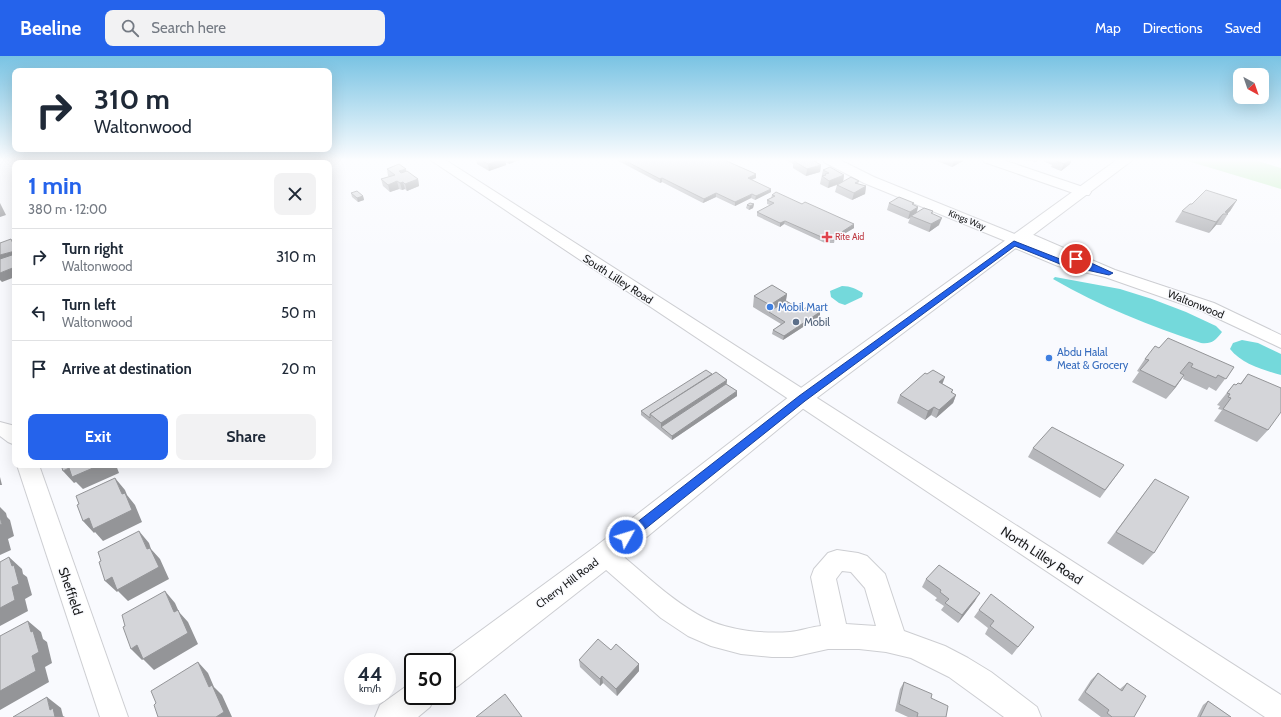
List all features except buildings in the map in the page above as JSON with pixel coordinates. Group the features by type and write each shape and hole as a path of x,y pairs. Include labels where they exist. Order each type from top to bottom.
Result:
{"main road":[{"name":"Cherry Hill Road","path":"456,668 605,555 802,398 1087,190"},
{"path":"392,717 407,705"}],"street":[{"name":"South Lilley Road","path":"482,190 802,398"},
{"name":"Kings Way","path":"894,190 1019,240"},
{"path":"1078,190 1084,192"},
{"name":"Waltonwood","path":"1019,240 1208,307 1281,342"},
{"name":"North Lilley Road","path":"802,398 1278,703"},
{"path":"0,429 8,431 12,435"},
{"name":"Sheffield","path":"29,468 114,717"},
{"path":"605,555 670,610 689,623 710,633 738,642 768,645 791,644 827,637 859,636 894,641 937,655 963,669 1027,717"},
{"path":"836,637 823,577 837,560 858,563 876,582 894,641"}],"water":[{"path":"1055,277 1120,289 1152,299 1186,312 1216,326 1222,332 1213,341 1201,343 1163,330 1107,307 1053,279"},
{"path":"842,286 856,289 863,293 862,297 845,305 839,303 831,297 830,291"},
{"path":"1242,340 1258,343 1281,354 1281,375 1253,366 1240,359 1230,349 1233,343"}],"place":[{"name":"Rite Aid","path":"827,237"},
{"name":"Mobil Mart","path":"770,307"},
{"name":"Mobil","path":"796,322"},
{"name":"Abdu Halal Meat & Grocery","path":"1049,358"}],"route":[{"path":"626,537 802,398 1014,244 1063,263 1109,273 1076,259"}]}
